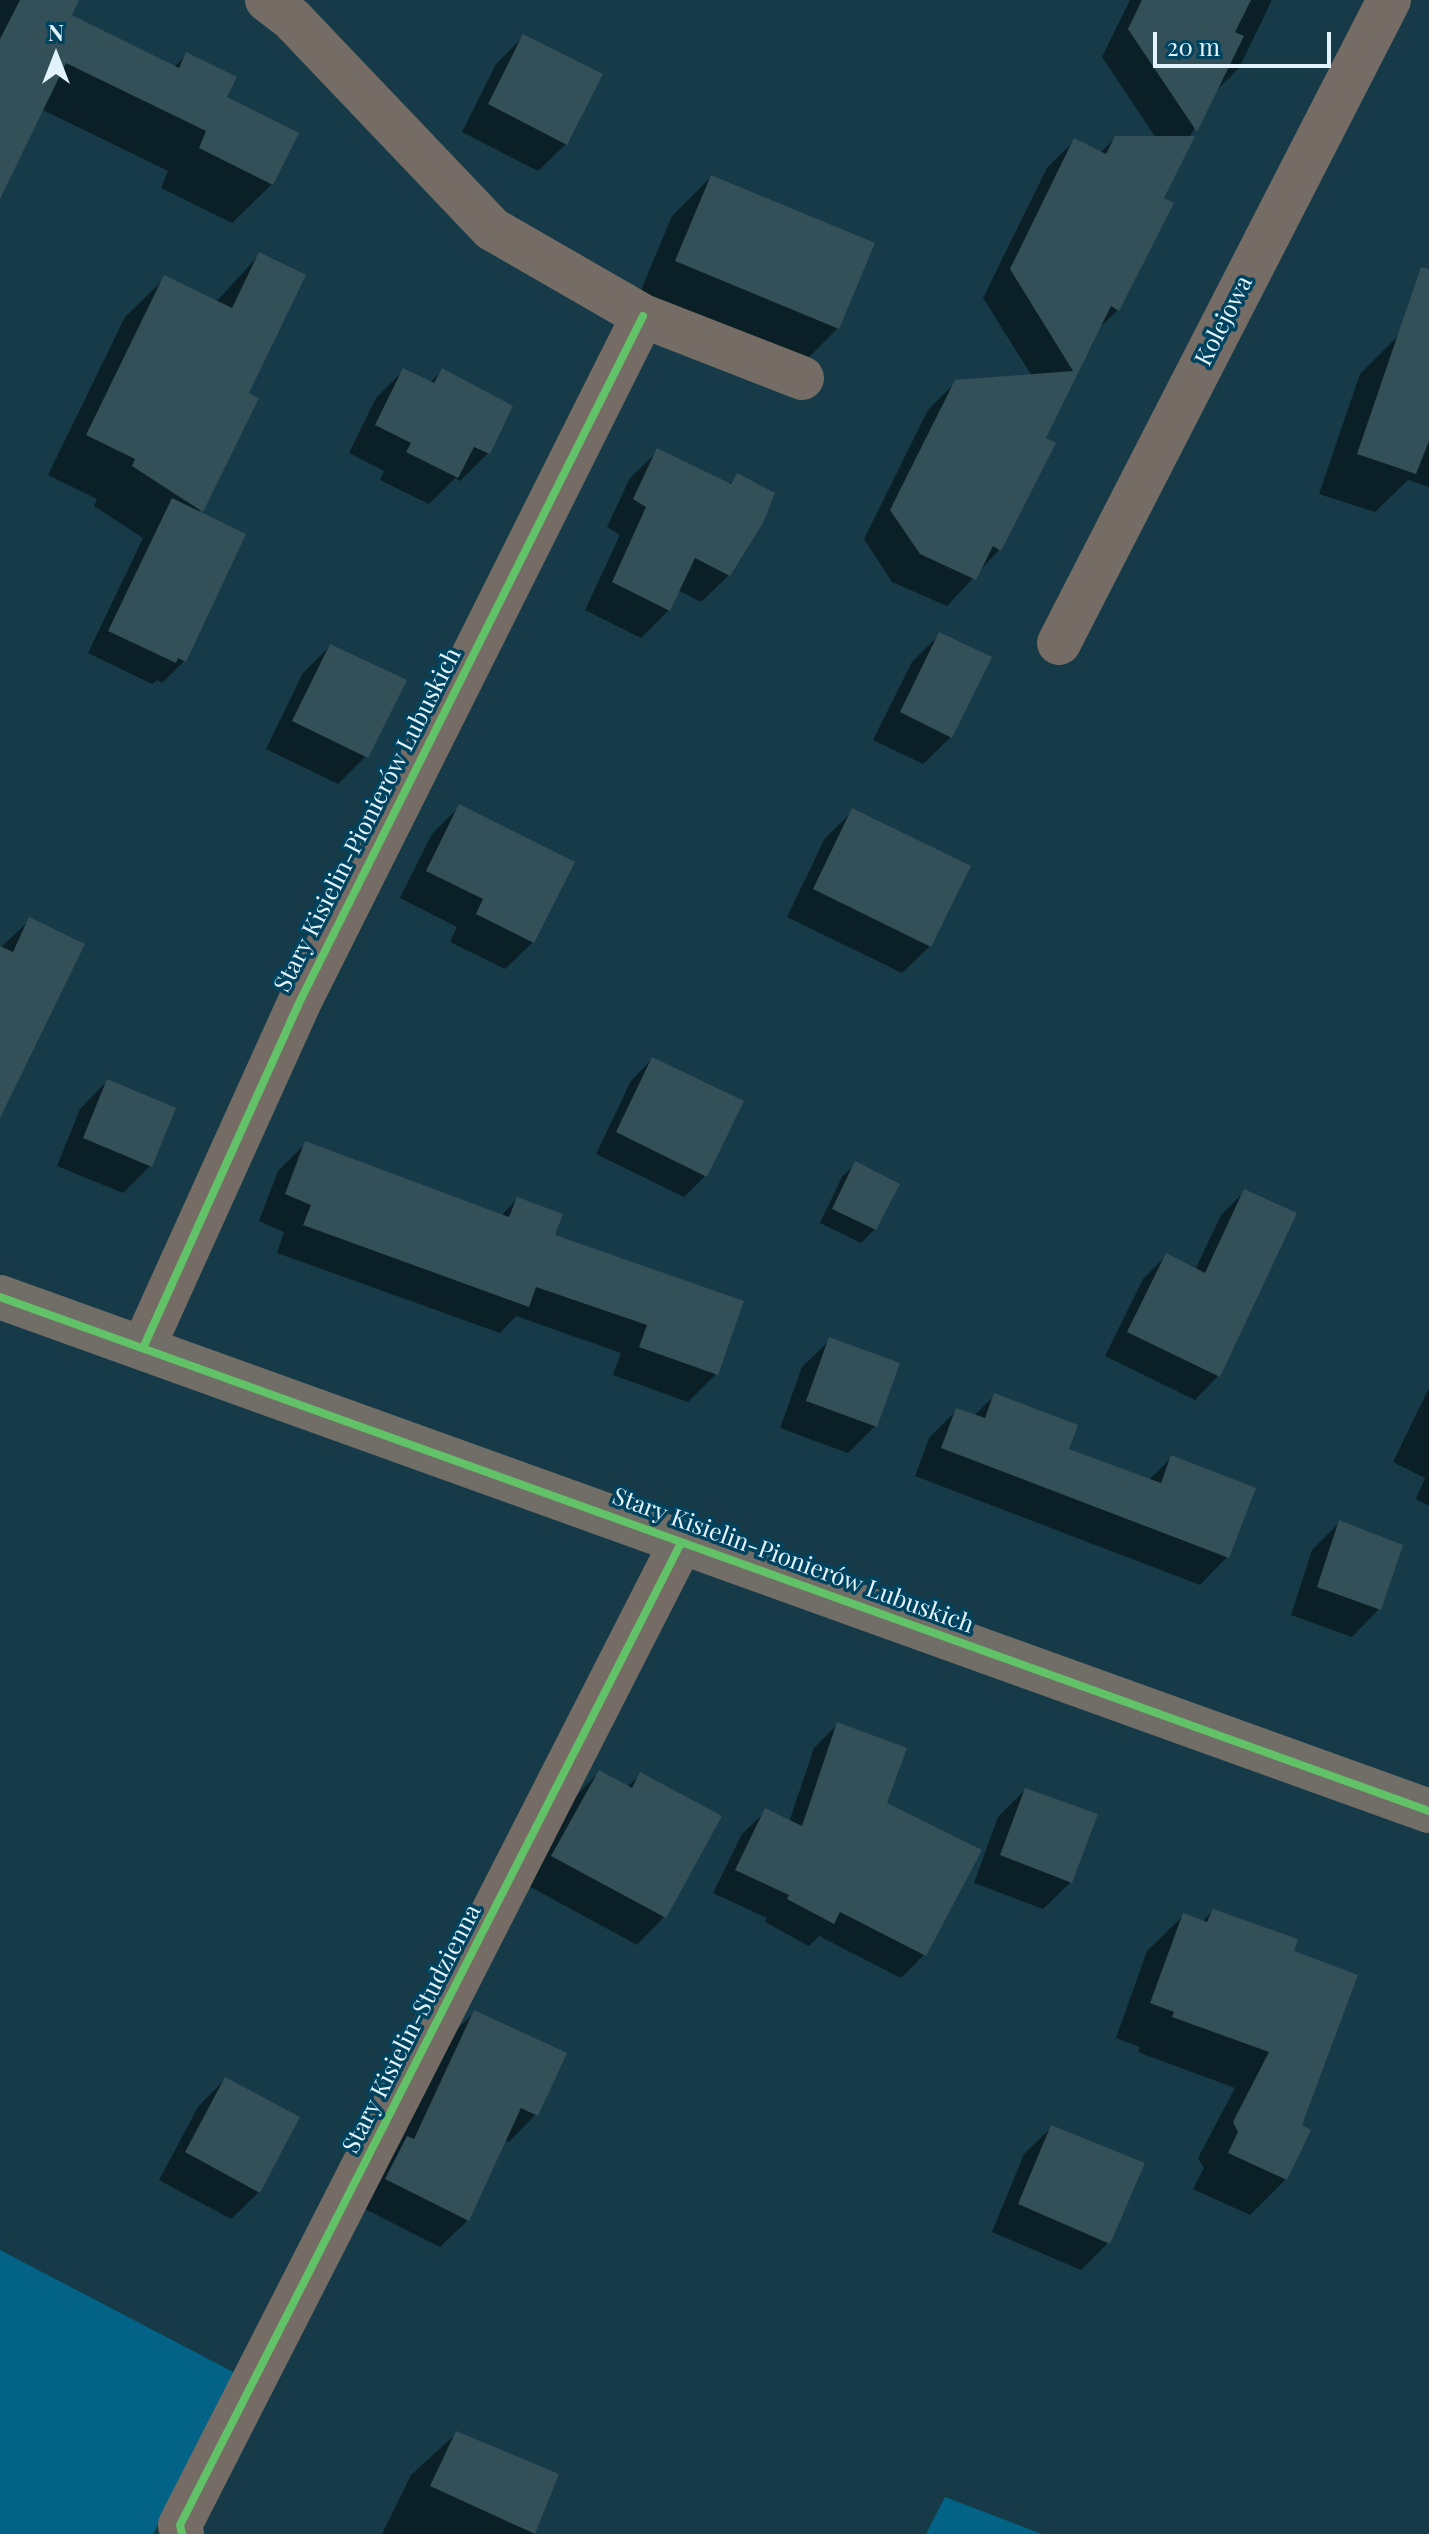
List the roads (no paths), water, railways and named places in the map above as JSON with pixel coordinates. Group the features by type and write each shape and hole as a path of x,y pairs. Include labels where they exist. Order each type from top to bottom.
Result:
{"street":[{"path":"267,0 292,19 492,229 643,316 802,378"},
{"name":"Kolejowa","path":"1059,643 1389,0"},
{"name":"Stary Kisielin-Pionierów Lubuskich","path":"143,1348 300,1001 643,316"},
{"name":"Stary Kisielin-Pionierów Lubuskich","path":"0,1297 1429,1811"},
{"name":"Stary Kisielin-Studzienna","path":"182,2534 180,2525 681,1543"}]}
